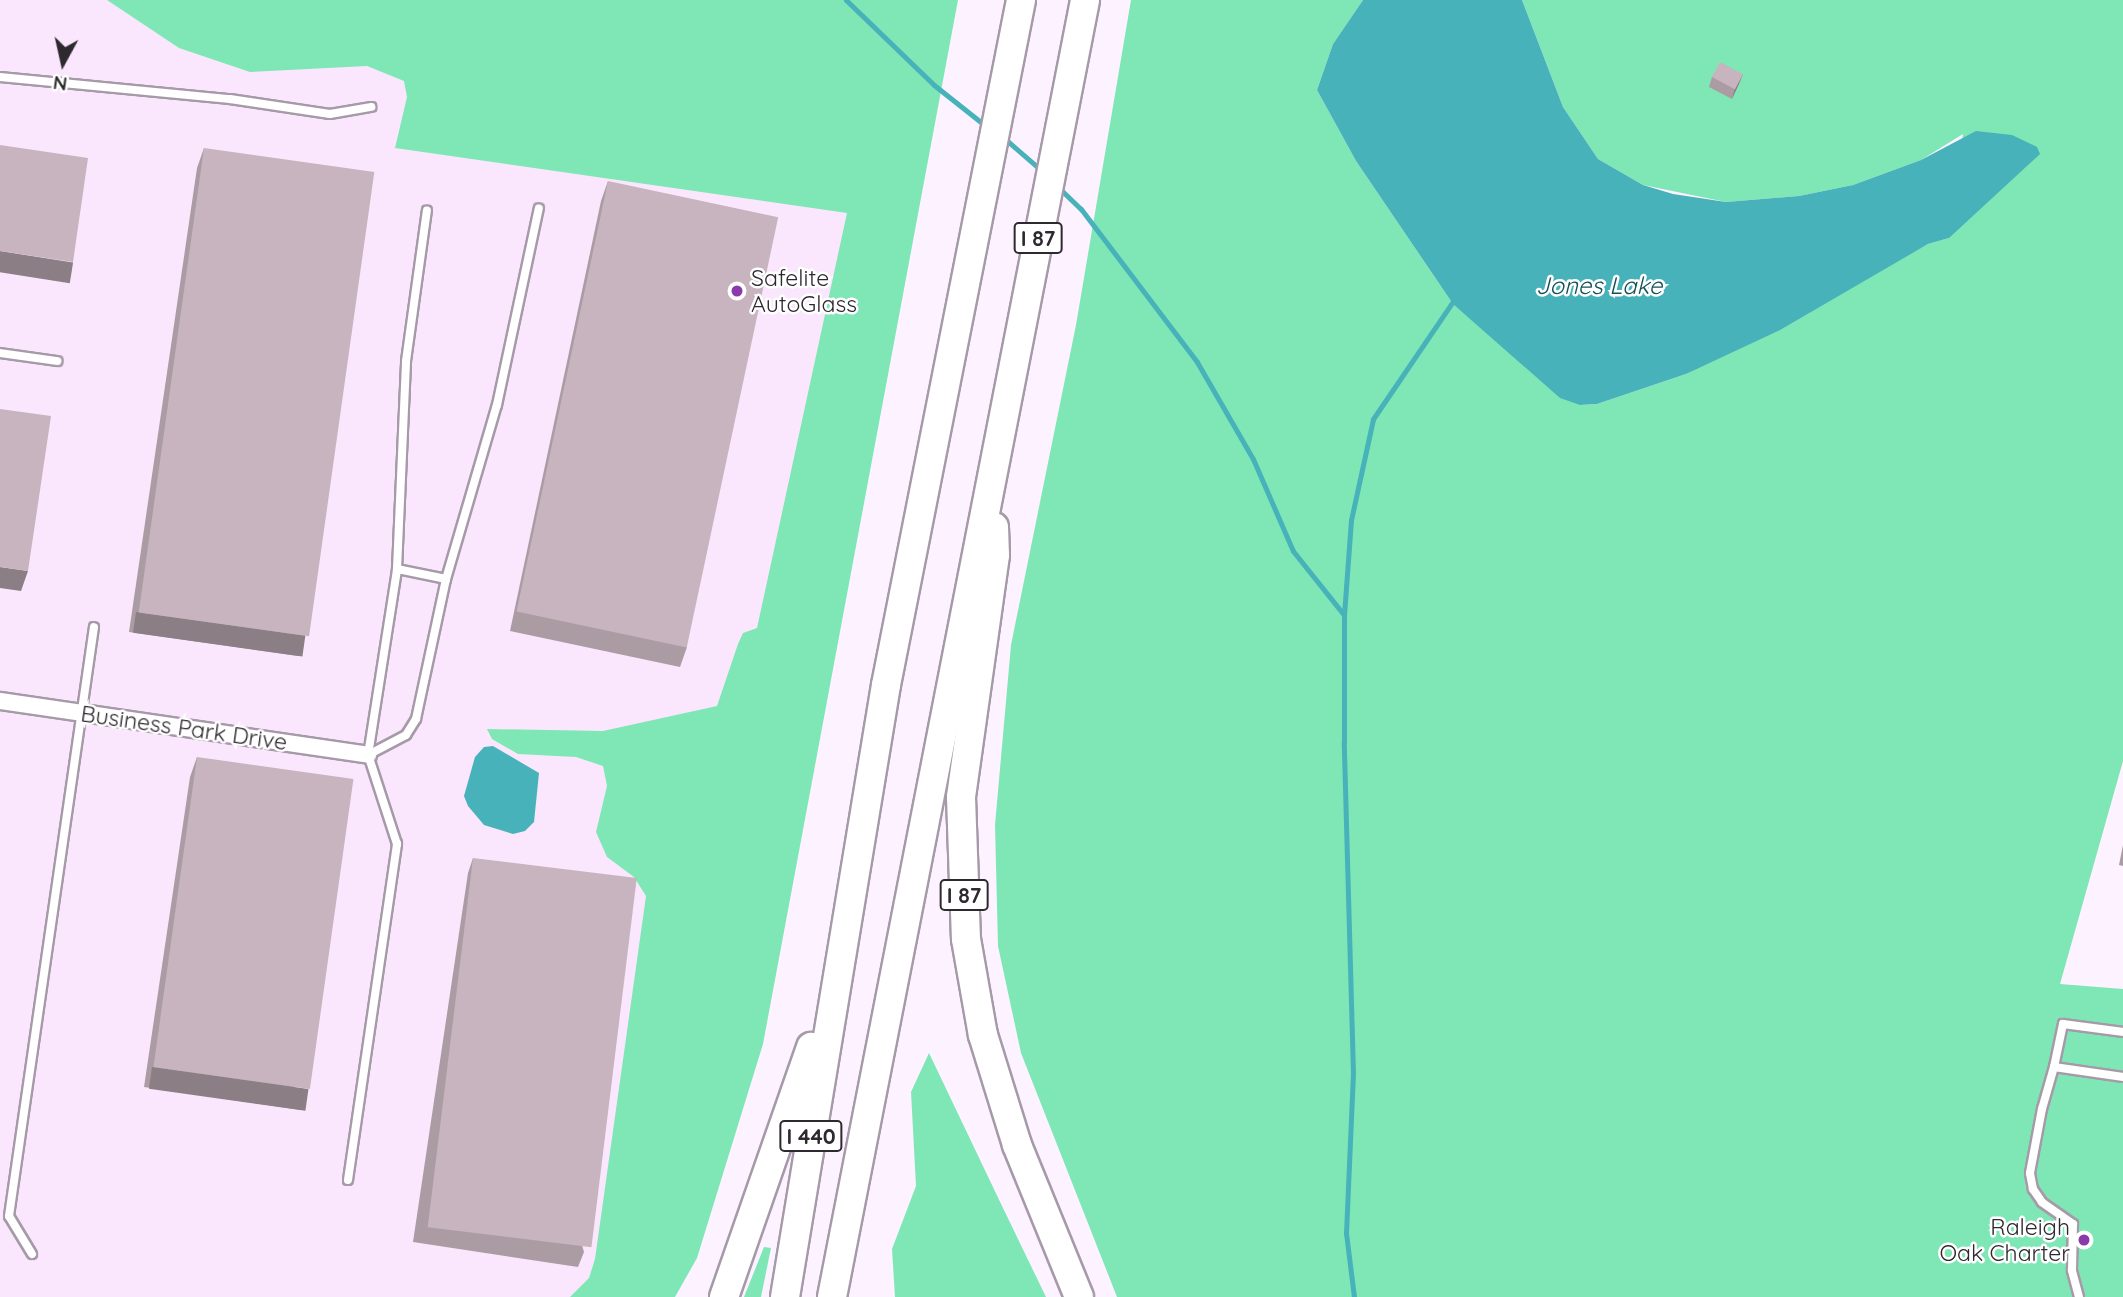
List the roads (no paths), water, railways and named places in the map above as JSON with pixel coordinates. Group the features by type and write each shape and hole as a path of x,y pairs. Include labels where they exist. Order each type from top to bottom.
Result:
{"highway":[{"name":"I 87","path":"724,1297 751,1231 835,975 886,685 1021,0"},
{"name":"I 87","path":"1079,1297 1017,1145 987,1048 966,939 961,797 995,555 991,477 1085,0"},
{"name":"I 440","path":"832,1297 991,477"},
{"name":"I 440","path":"785,1297 835,975"}],"street":[{"name":"Business Park Drive","path":"0,701 368,755"}],"lane":[{"path":"0,77 230,99 330,114 371,107"},
{"path":"368,755 406,735 416,719 446,579 497,405 539,208"},
{"path":"348,1180 397,844 368,755 397,569 406,361 427,210"},
{"path":"0,353 57,361"},
{"path":"397,569 446,579"},
{"path":"32,1254 5,1217 94,627"},
{"path":"2079,1297 2072,1270 2073,1224 2042,1202 2033,1189 2030,1173 2063,1024 2123,1032"},
{"path":"2054,1067 2123,1077"}],"water":[{"name":"Jones Lake","path":"1363,0 1522,0 1563,107 1598,159 1643,185 1673,194 1726,202 1799,196 1853,185 1921,160 1976,131 2012,135 2037,147 2040,154 1949,238 1928,244 1780,330 1686,374 1597,404 1580,405 1560,398 1453,304 1356,161 1317,90 1333,44"},
{"path":"493,746 539,773 534,822 525,831 513,834 484,825 468,806 464,796 475,757 484,747"}],"waterway":[{"path":"846,0 934,85 987,127"},
{"path":"1004,138 1041,170"},
{"path":"1058,187 1081,209 1197,362 1253,459 1293,551 1344,615"},
{"path":"1354,1297 1346,1233 1353,1074 1344,742 1344,615 1351,520 1373,419 1454,300"}],"place":[{"name":"Safelite AutoGlass","path":"737,291"},
{"name":"Raleigh Oak Charter","path":"2084,1240"}]}
